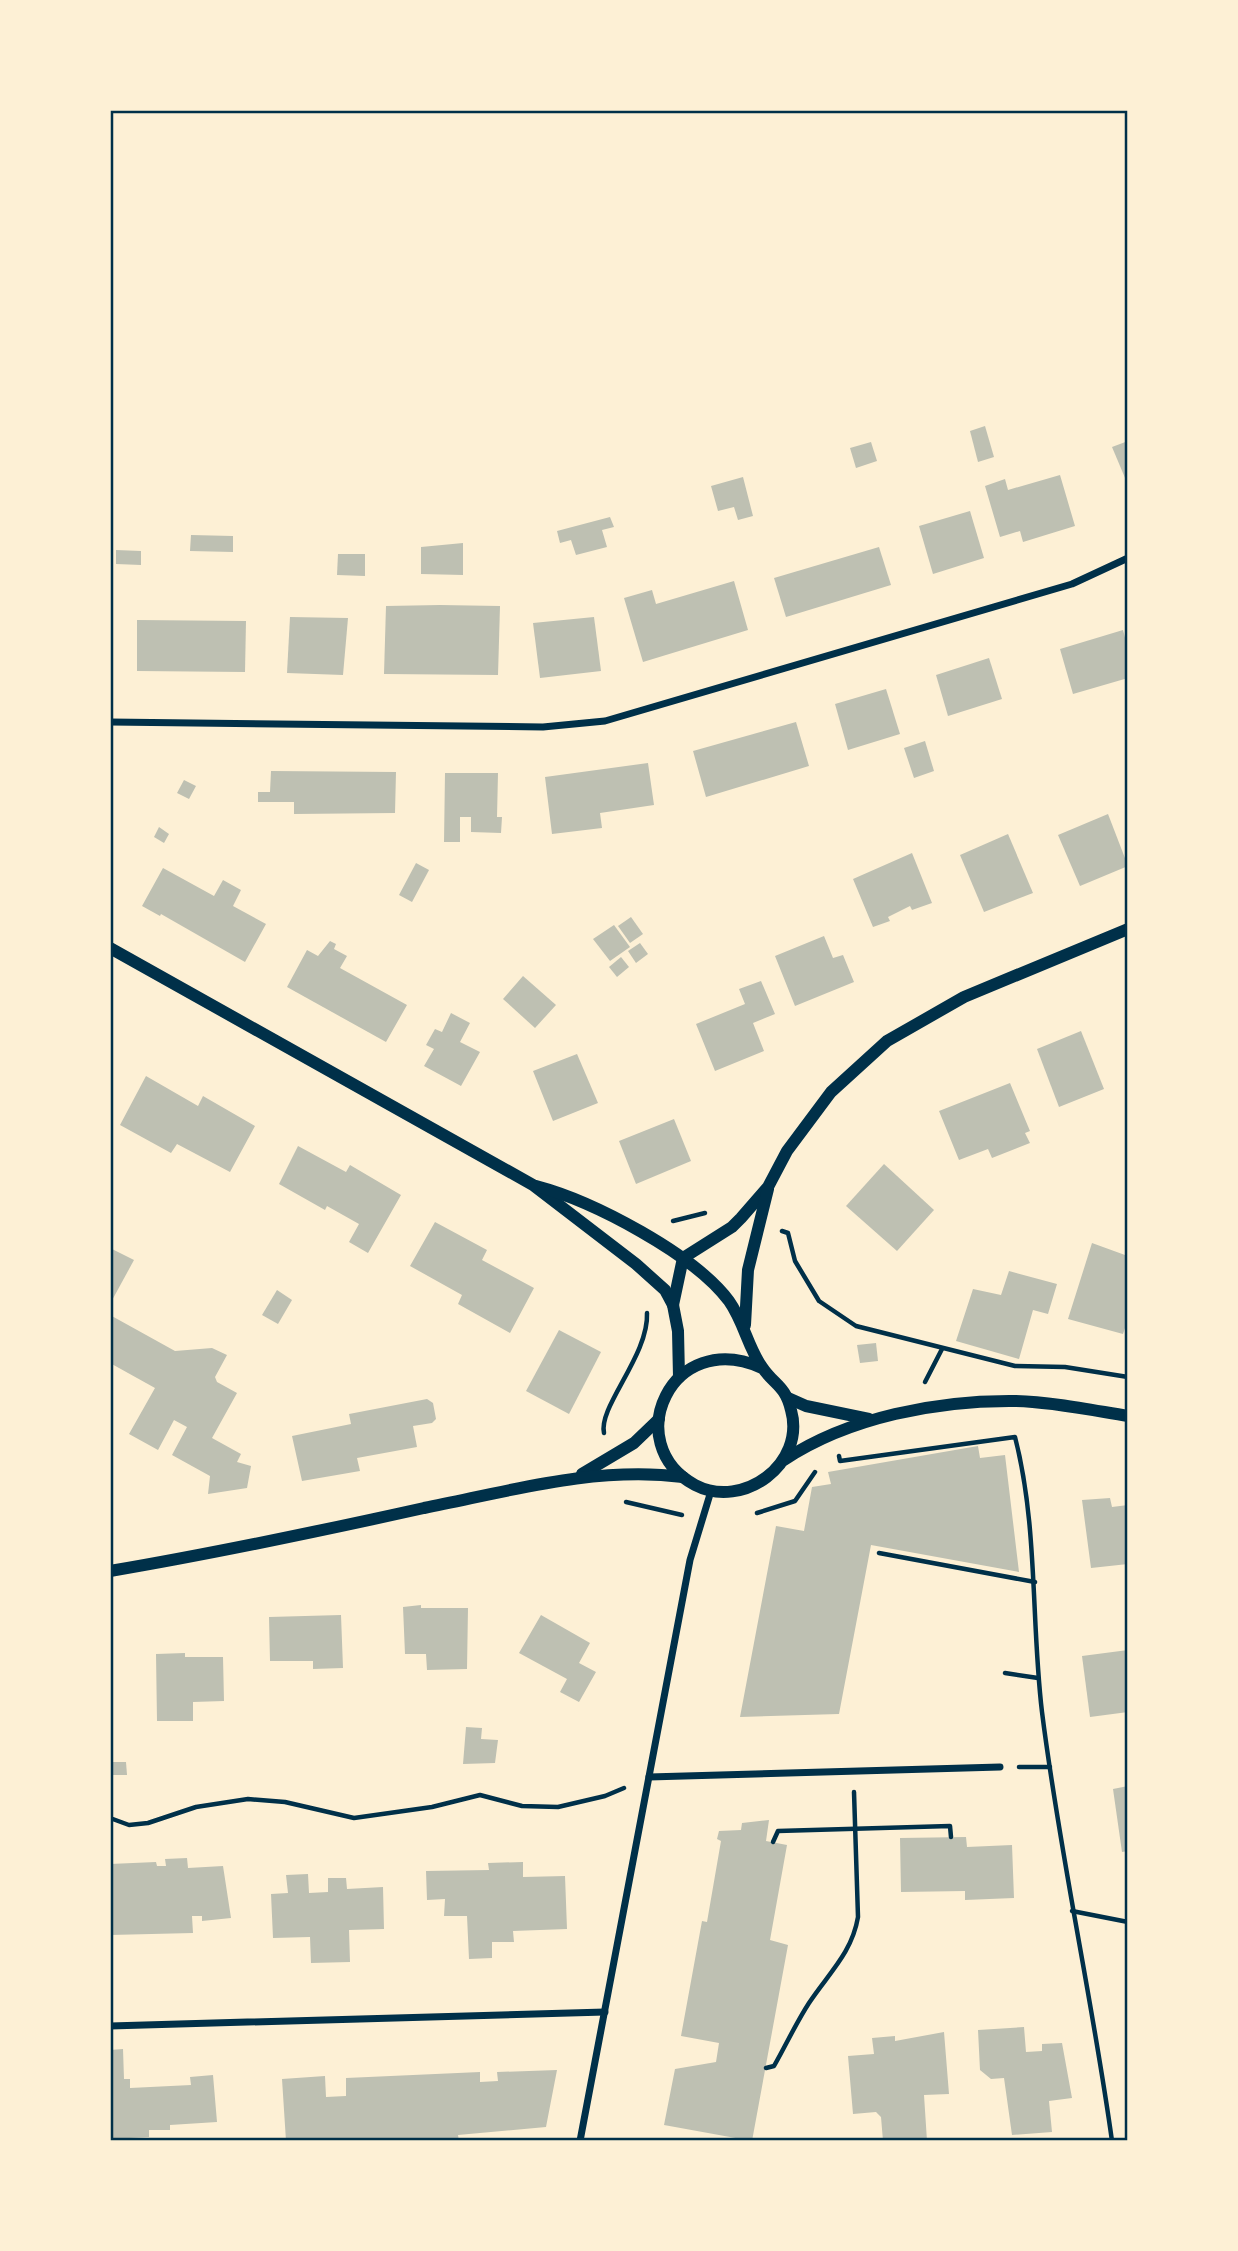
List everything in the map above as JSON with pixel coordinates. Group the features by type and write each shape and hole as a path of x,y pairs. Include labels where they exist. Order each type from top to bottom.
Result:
{"street":[{"path":"110,722 544,727 605,721 1072,584 1128,558"},
{"path":"679,1377 678,1331 673,1305 683,1258 733,1227 768,1187 787,1151 831,1092 887,1041 964,997 1128,929"},
{"path":"110,948 533,1185 653,1278 673,1305"},
{"path":"533,1185 587,1203 683,1258 714,1283 745,1326 762,1368"},
{"path":"745,1326 748,1270 768,1187"},
{"path":"682,1477 664,1451 659,1419 662,1404 679,1377 693,1366 719,1358 745,1360 762,1368 778,1381 788,1398 793,1430 784,1460"},
{"path":"788,1398 806,1406 870,1419"},
{"path":"110,1571 205,1555 579,1476 660,1474 682,1477 711,1491 745,1490 774,1473 784,1460 808,1444 870,1419 988,1402 1017,1401 1128,1416"},
{"path":"579,1476 634,1443 659,1419"},
{"path":"580,2141 690,1560 711,1491"},
{"path":"649,1777 1000,1767"},
{"path":"110,2026 605,2012"}],"path":[{"path":"942,1349 1015,1366 1065,1367 1128,1377"},
{"path":"1015,1437 1020,1457 1035,1582 1038,1678 1072,1911 1112,2141"},
{"path":"879,1553 1035,1582"},
{"path":"1005,1673 1038,1678"},
{"path":"1000,1767 1051,1767"},
{"path":"766,2068 774,2066 809,2003 841,1961 855,1936 858,1917 853,1770"},
{"path":"110,1818 129,1825 148,1823 196,1807 248,1799 285,1802 354,1818 432,1807 480,1795 522,1806 558,1807 605,1796 649,1777"},
{"path":"773,1842 778,1831 950,1826 951,1837"},
{"path":"1072,1911 1128,1922"}],"building":[{"path":"985,426 994,457 978,462 970,431"},
{"path":"1128,441 1128,485 1112,447"},
{"path":"871,442 877,461 856,468 850,448"},
{"path":"1060,475 1075,526 1023,542 1020,531 1000,537 985,486 1005,479 1008,490"},
{"path":"743,477 753,516 738,520 734,507 718,511 711,486"},
{"path":"970,511 984,558 933,574 919,526"},
{"path":"610,517 614,527 602,530 607,547 576,555 571,540 560,543 557,531"},
{"path":"191,535 233,536 233,552 190,551"},
{"path":"463,543 463,575 421,574 421,547"},
{"path":"879,547 891,585 786,617 774,578"},
{"path":"116,550 141,551 141,565 116,564"},
{"path":"338,554 365,554 365,576 337,575"},
{"path":"734,581 748,630 643,662 624,598 652,590 656,604"},
{"path":"386,606 500,606 498,675 384,674"},
{"path":"290,617 348,618 343,675 287,673"},
{"path":"594,617 601,671 540,678 533,623"},
{"path":"137,620 246,621 245,672 137,671"},
{"path":"1123,630 1128,649 1128,678 1073,694 1060,649"},
{"path":"989,658 1002,699 948,716 936,675"},
{"path":"886,689 900,734 848,750 835,704"},
{"path":"796,722 809,766 706,797 693,751"},
{"path":"925,741 934,771 914,778 904,748"},
{"path":"648,763 654,805 600,813 602,828 552,834 545,777"},
{"path":"271,771 396,772 395,813 294,814 294,802 258,802 258,792 270,792"},
{"path":"445,773 498,773 497,817 502,817 501,833 471,832 471,817 460,817 460,842 444,842"},
{"path":"184,780 196,786 189,799 177,793"},
{"path":"1108,814 1128,866 1080,886 1058,835"},
{"path":"159,827 169,834 164,843 154,837"},
{"path":"1008,834 1033,893 984,912 960,855"},
{"path":"912,853 932,903 912,910 910,906 888,917 890,921 873,927 853,879"},
{"path":"416,863 429,870 412,902 399,895"},
{"path":"163,868 214,896 223,880 241,890 233,906 266,924 245,962 142,906"},
{"path":"631,917 643,934 630,943 618,926"},
{"path":"614,925 630,947 610,961 593,939"},
{"path":"824,936 833,958 843,955 854,982 795,1006 775,956"},
{"path":"330,941 336,944 334,949 347,956 340,968 407,1005 386,1042 287,987 307,950 318,956"},
{"path":"640,943 648,954 636,963 628,951"},
{"path":"621,957 629,967 617,977 609,967"},
{"path":"523,976 556,1005 535,1028 503,999"},
{"path":"761,981 775,1014 753,1023 764,1051 715,1071 696,1024 745,1004 739,989"},
{"path":"451,1013 470,1023 460,1042 480,1052 461,1086 424,1066 434,1049 426,1045 435,1029 442,1032"},
{"path":"1081,1031 1104,1089 1059,1107 1037,1049"},
{"path":"577,1054 598,1103 553,1121 533,1071"},
{"path":"146,1076 198,1106 203,1096 255,1126 230,1172 177,1144 171,1153 120,1125"},
{"path":"1010,1083 1030,1131 1025,1133 1030,1143 992,1158 988,1149 959,1160 939,1111"},
{"path":"674,1119 691,1161 636,1184 619,1141"},
{"path":"298,1146 346,1172 350,1165 401,1195 368,1253 349,1242 359,1224 327,1206 325,1210 279,1184"},
{"path":"884,1164 934,1210 897,1251 846,1206"},
{"path":"435,1222 487,1250 482,1260 534,1288 510,1333 458,1304 462,1295 410,1266"},
{"path":"1092,1243 1125,1255 1128,1246 1128,1319 1123,1334 1068,1319"},
{"path":"110,1248 134,1260 110,1304"},
{"path":"1009,1271 1057,1284 1048,1314 1033,1310 1019,1359 956,1341 973,1289 1001,1295"},
{"path":"277,1290 292,1300 278,1324 262,1315"},
{"path":"110,1315 175,1351 212,1348 227,1355 215,1377 217,1382 237,1393 212,1438 241,1454 237,1462 251,1466 247,1488 208,1494 210,1476 172,1455 187,1427 174,1420 158,1450 129,1434 155,1388 110,1363"},
{"path":"559,1330 601,1352 569,1414 526,1391"},
{"path":"876,1343 878,1361 860,1363 857,1345"},
{"path":"427,1399 433,1403 436,1419 432,1423 413,1426 417,1447 357,1458 360,1471 302,1481 292,1436 351,1424 349,1414"},
{"path":"978,1446 980,1458 1005,1455 1019,1572 871,1545 839,1714 740,1717 776,1526 804,1531 812,1487 831,1484 828,1472"},
{"path":"1110,1498 1112,1507 1128,1505 1128,1564 1091,1568 1082,1500"},
{"path":"421,1605 421,1608 468,1608 467,1669 427,1670 426,1654 405,1654 403,1607"},
{"path":"341,1615 343,1668 313,1669 313,1661 270,1661 269,1617"},
{"path":"541,1615 590,1643 579,1663 596,1672 579,1702 560,1692 567,1679 519,1653"},
{"path":"1128,1650 1128,1712 1090,1717 1082,1656"},
{"path":"185,1653 185,1657 223,1657 224,1701 193,1702 193,1721 157,1721 156,1654"},
{"path":"466,1727 482,1728 481,1739 498,1740 495,1763 463,1764"},
{"path":"110,1762 126,1762 127,1775 110,1775"},
{"path":"1128,1786 1128,1851 1122,1852 1113,1789"},
{"path":"769,1820 766,1841 787,1845 770,1940 788,1945 752,2141 664,2125 675,2069 716,2062 719,2043 681,2036 702,1921 707,1922 721,1841 717,1839 719,1831 741,1830 742,1823"},
{"path":"966,1837 967,1847 1012,1845 1014,1898 965,1900 965,1891 901,1892 900,1838"},
{"path":"187,1858 188,1868 223,1866 231,1918 202,1921 202,1916 192,1916 193,1933 110,1935 110,1864 156,1862 157,1866 166,1866 165,1859"},
{"path":"523,1862 523,1877 565,1876 567,1929 513,1931 514,1942 492,1942 492,1958 469,1959 467,1916 444,1916 445,1899 427,1900 426,1871 489,1870 488,1863"},
{"path":"308,1874 309,1893 328,1892 328,1878 346,1878 347,1889 383,1887 384,1929 349,1930 350,1962 311,1963 310,1937 273,1938 271,1894 288,1893 286,1875"},
{"path":"1024,2027 1026,2052 1042,2051 1042,2044 1062,2043 1072,2098 1049,2101 1052,2132 1012,2135 1004,2078 991,2079 980,2070 978,2030"},
{"path":"944,2032 949,2094 924,2095 927,2141 883,2141 881,2117 876,2112 853,2114 848,2056 874,2054 872,2038 895,2036 895,2041"},
{"path":"123,2049 124,2079 130,2079 130,2088 191,2085 190,2077 213,2075 217,2122 170,2125 170,2130 149,2130 149,2137 110,2139 110,2050"},
{"path":"557,2070 546,2127 458,2135 459,2141 286,2141 282,2079 325,2076 326,2097 346,2096 346,2078 480,2072 480,2082 498,2081 497,2072"}]}
